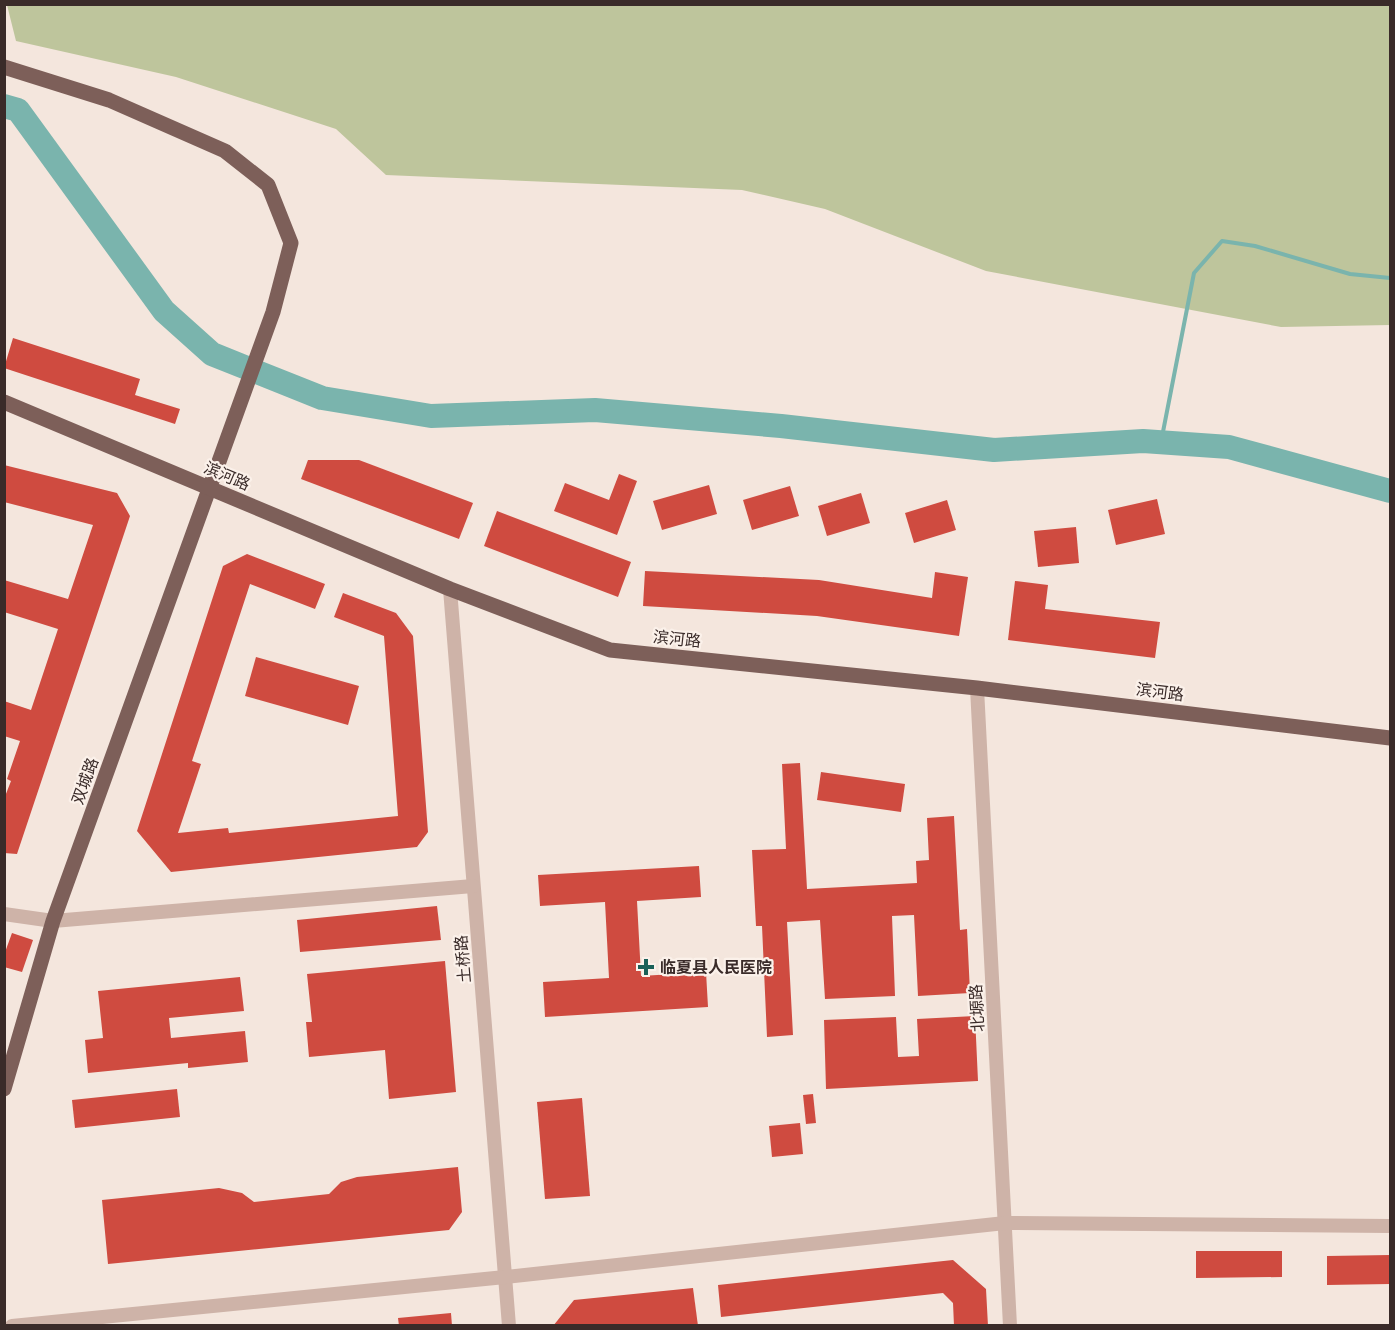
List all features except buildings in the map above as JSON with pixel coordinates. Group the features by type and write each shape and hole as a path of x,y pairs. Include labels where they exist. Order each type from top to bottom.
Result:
{"main road":[{"name":"双城路","path":"4,67 109,100 225,151 268,185 291,243 265,333 53,921 4,1089"},
{"name":"滨河路","path":"4,402 450,589 610,650 977,688 1390,738"}],"street":[{"name":"土桥路","path":"450,589 509,1326"},
{"name":"北塬路","path":"977,688 1010,1326"},
{"path":"4,914 53,921 474,886"},
{"path":"12,1326 128,1320 1005,1223 1390,1226"}],"green space":[{"path":"7,5 1390,5 1390,325 1281,327 986,271 825,209 742,190 386,175 336,129 176,77 16,41"}],"waterway":[{"path":"4,106 18,110 164,311 212,354 322,398 431,416 595,410 781,426 994,450 1143,441 1229,447 1390,491"},
{"path":"1161,442 1194,273 1222,241 1255,246 1350,274 1390,278"}],"place":[{"name":"临夏县人民医院","path":"646,967"}]}
